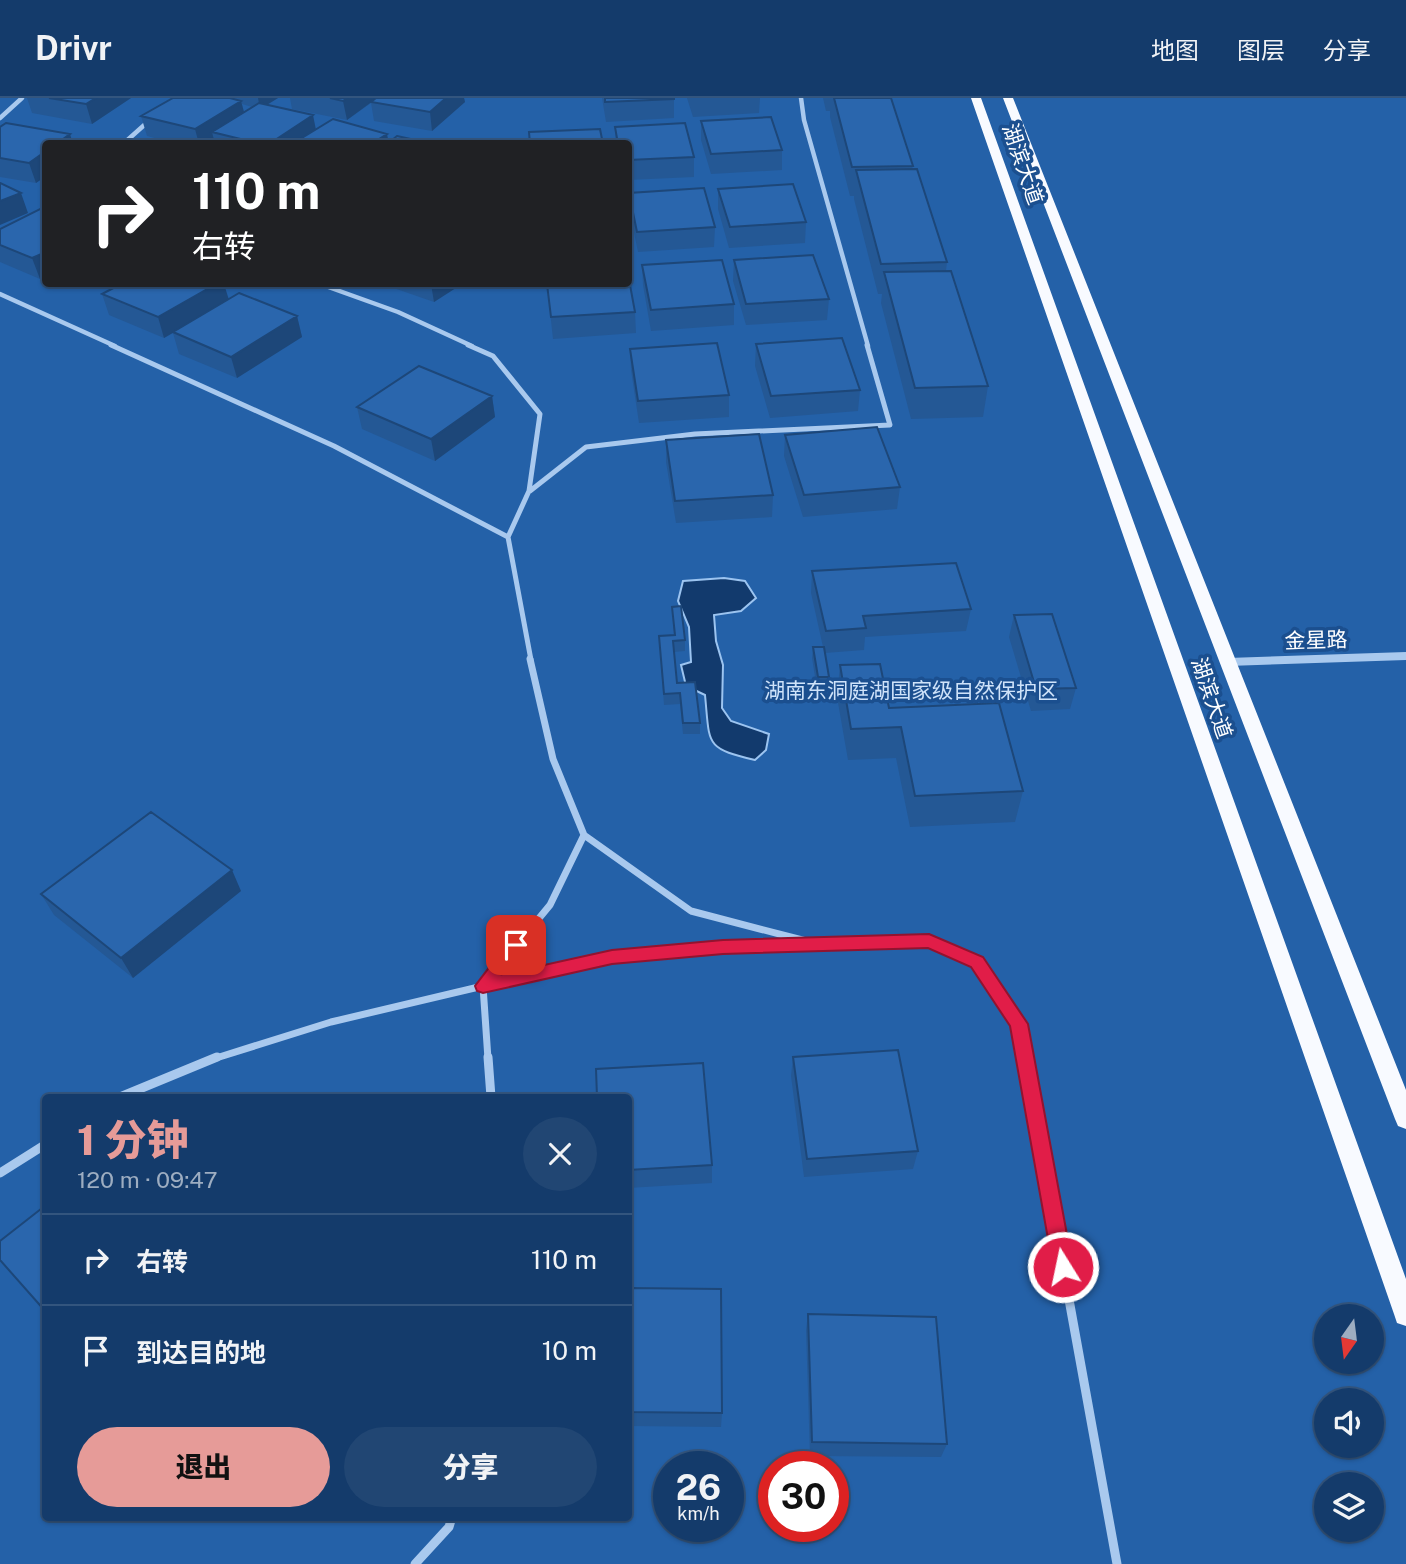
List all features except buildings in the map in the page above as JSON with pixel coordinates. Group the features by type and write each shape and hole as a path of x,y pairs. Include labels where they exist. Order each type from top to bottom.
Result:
{"highway":[{"name":"湖滨大道","path":"976,98 1406,1314"},
{"name":"湖滨大道","path":"1008,98 1406,1119"}],"street":[{"path":"0,118 22,98"},
{"path":"529,491 586,447 695,434 890,425 804,120 801,98"},
{"path":"127,140 154,115"},
{"path":"328,287 398,312 493,356 540,414 529,491 508,537 521,618 554,759 584,835 691,911 818,944"},
{"path":"0,294 334,446 508,537"},
{"name":"金星路","path":"1228,662 1406,656"},
{"path":"491,1094 483,986 550,905 584,835"},
{"path":"127,1094 232,1051 331,1022 612,957 723,947 929,941 977,962 1019,1024 1116,1564"},
{"path":"0,1173 42,1147"},
{"path":"415,1564 449,1527 451,1521"}],"green space":[{"name":"湖南东洞庭湖国家级自然保护区","path":"0,98 1406,98 1406,1564 0,1564"}],"shaded area":[{"path":"724,578 745,581 756,598 741,611 714,615 716,641 723,665 722,708 731,721 769,734 766,750 755,760 726,752 713,742 705,695 686,686 681,665 691,662 689,627 678,601 683,581"}],"route":[{"path":"516,945 483,986 612,957 723,947 929,941 977,962 1019,1024 1063,1267"}]}
